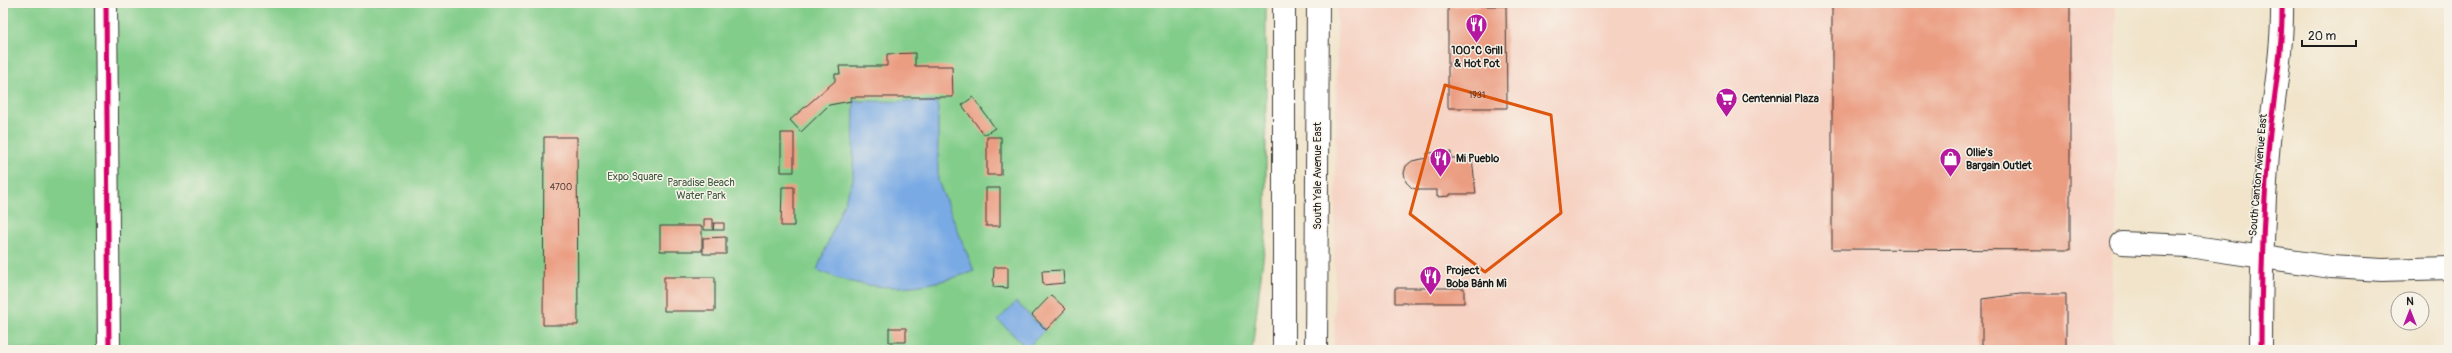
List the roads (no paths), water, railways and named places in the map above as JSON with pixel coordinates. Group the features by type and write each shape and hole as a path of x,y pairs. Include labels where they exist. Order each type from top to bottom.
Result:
{"street":[{"path":"106,3 109,350"},
{"path":"1284,3 1284,350"},
{"name":"South Yale Avenue East","path":"1316,350 1318,3"},
{"name":"South Canton Avenue East","path":"2260,350 2261,257 2269,139 2281,54 2282,3"},
{"path":"2122,243 2188,246 2331,267 2382,270 2449,268"}],"water":[{"path":"854,101 938,102 938,181 974,271 934,283 896,287 857,283 837,278 817,270 853,180"},
{"path":"1016,302 1045,330 1027,348 998,320"}],"place":[{"name":"100°C Grill & Hot Pot","path":"1477,44"},
{"name":"Centennial Plaza","path":"1726,118"},
{"name":"Mi Pueblo","path":"1440,178"},
{"name":"Ollie's Bargain Outlet","path":"1951,178"},
{"name":"Project Boba Bánh Mì","path":"1430,296"}],"park label":[{"name":"Expo Square","path":"635,176"},
{"name":"Paradise Beach Water Park","path":"701,188"}]}
